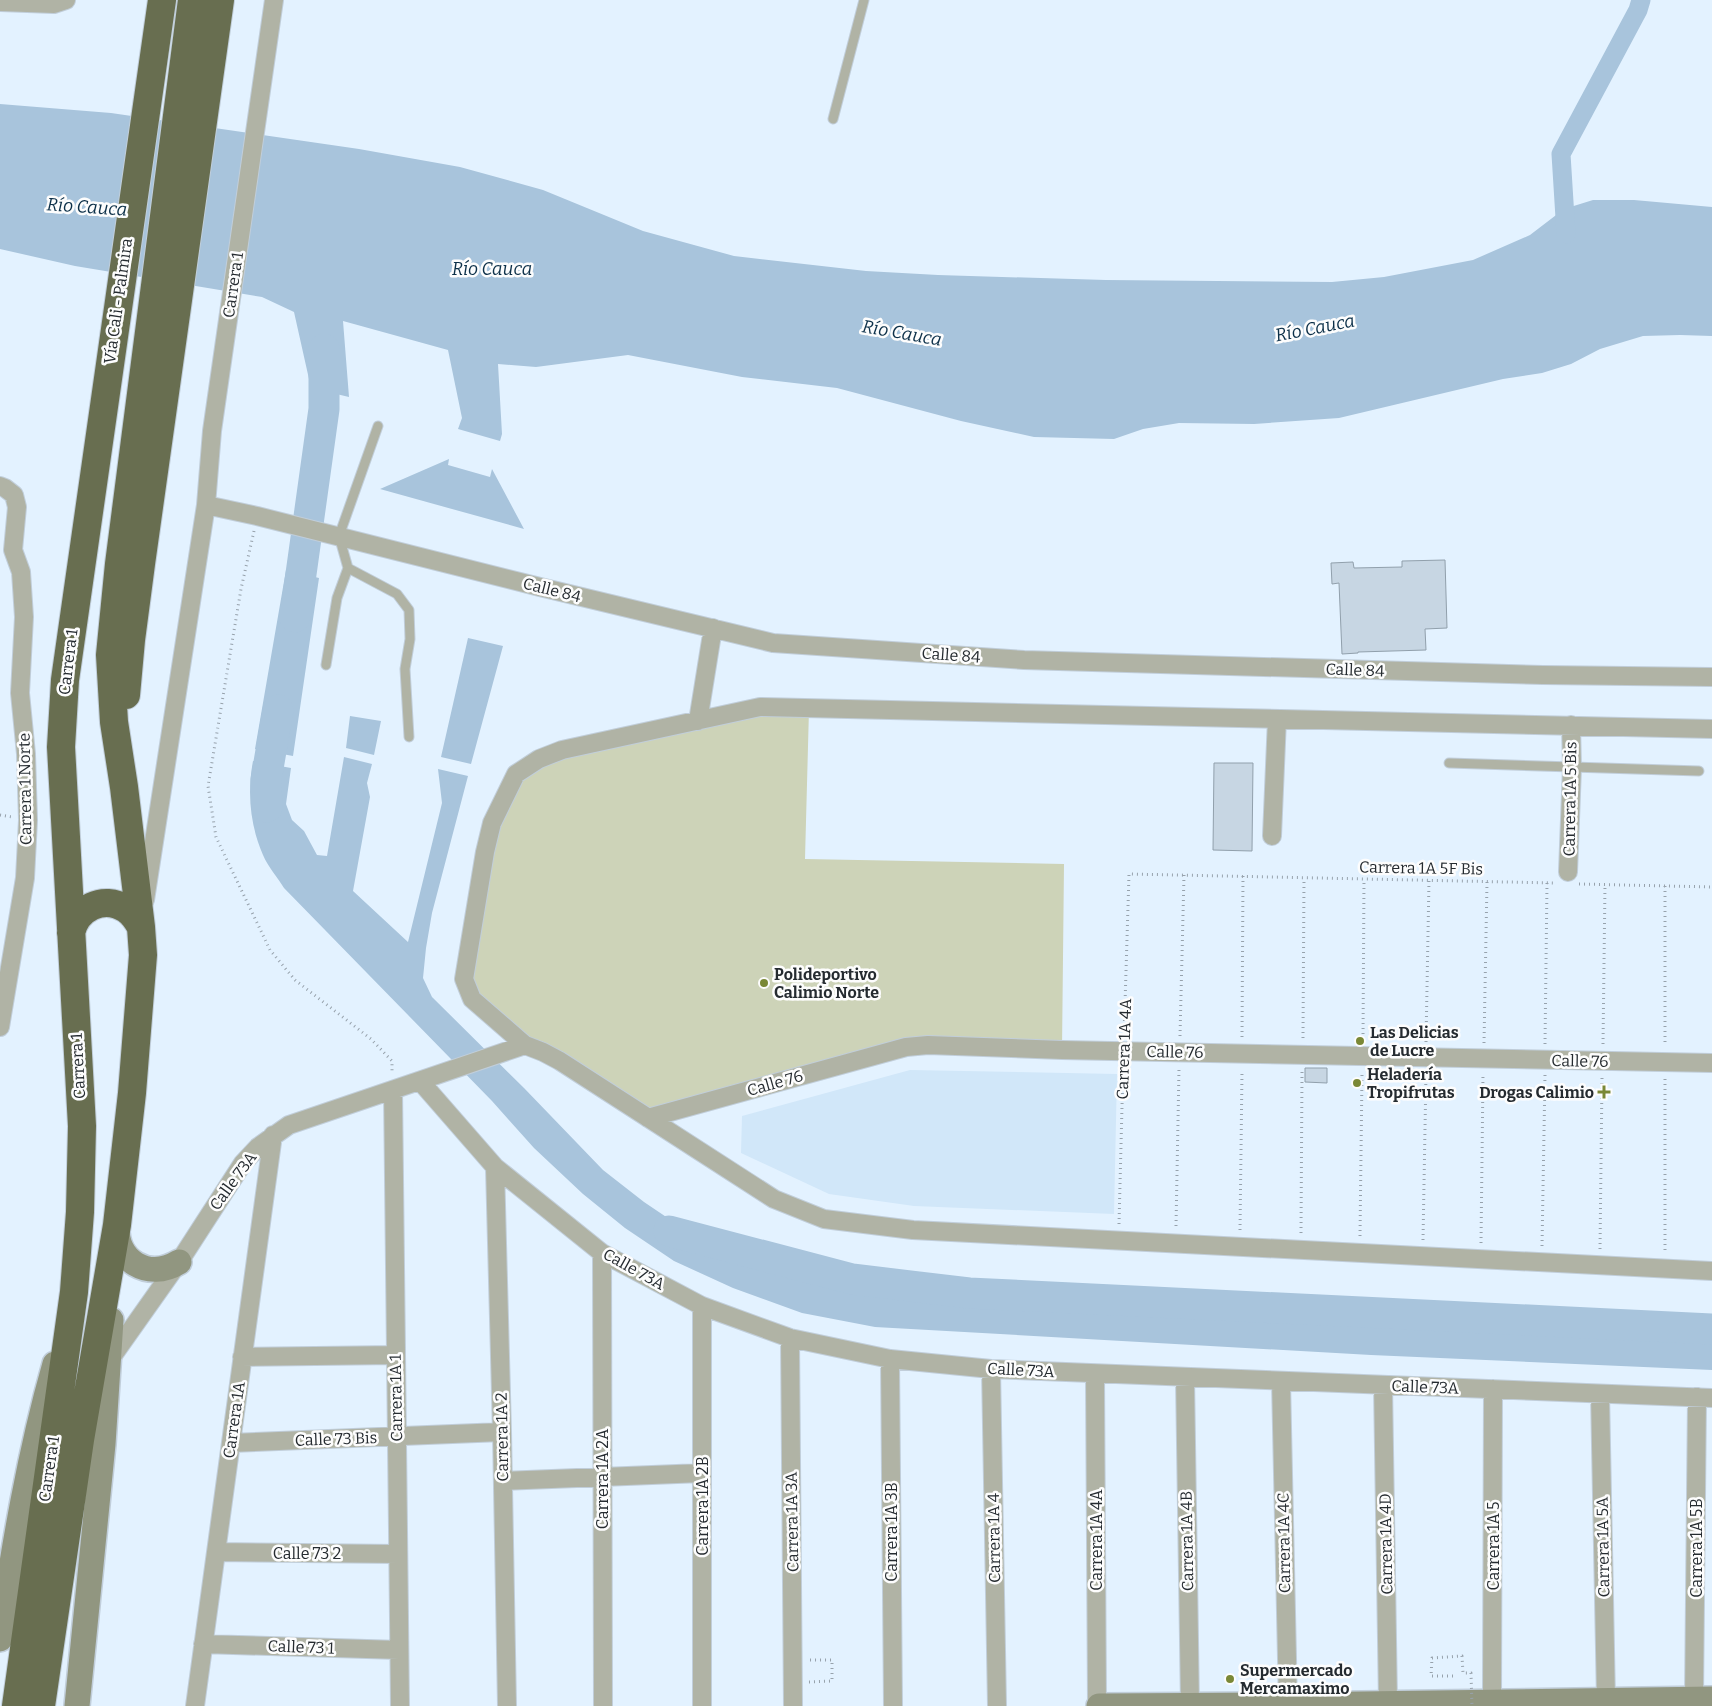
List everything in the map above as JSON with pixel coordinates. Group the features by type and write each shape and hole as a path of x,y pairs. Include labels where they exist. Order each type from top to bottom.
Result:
{"highway":[{"name":"Vía Cali - Palmira","path":"101,424 162,0"},
{"path":"150,423 192,0"},
{"path":"150,423 220,0"},
{"name":"Carrera 1","path":"41,1706 80,1440 117,1225 132,1093 142,965 141,927 114,722 110,655 119,564 150,423"},
{"name":"Carrera 1","path":"16,1706 74,1292 80,1212 82,1126 61,747 64,680 101,424"},
{"path":"70,934 72,926 81,912 103,904 124,908 141,927"}],"street":[{"path":"0,2 54,4 66,0"},
{"name":"Carrera 1","path":"141,927 206,505 212,431 274,0"},
{"path":"0,486 14,495 18,507 6,548"},
{"name":"Calle 84","path":"206,505 774,642 1024,660 1544,675 1712,677"},
{"name":"Carrera 1 Norte","path":"0,1027 25,878 28,820 26,754 20,693 24,618 21,572 6,548"},
{"path":"698,721 713,628"},
{"path":"1712,730 1571,725 760,707 562,750 539,758 516,774 492,823 485,852 464,979 472,999 525,1045 560,1061 774,1199 824,1218 878,1227 943,1232 1712,1271"},
{"path":"1272,836 1277,719"},
{"name":"Carrera 1A 5 Bis","path":"1567,880 1572,767 1571,725"},
{"name":"Calle 73A","path":"108,1361 179,1262 242,1163 273,1135 289,1125 525,1045"},
{"name":"Calle 76","path":"648,1118 906,1046 1712,1064"},
{"name":"Calle 73A","path":"420,1081 495,1167 602,1253 702,1306 790,1338 890,1359 991,1369 1704,1398"},
{"name":"Carrera 1A 1","path":"393,1090 400,1706"},
{"name":"Carrera 1A","path":"195,1706 273,1135"},
{"name":"Carrera 1A 2","path":"495,1167 507,1706"},
{"path":"117,1225 121,1249 132,1262 155,1270 164,1269 179,1262"},
{"path":"78,1702 104,1444 117,1225"},
{"name":"Carrera 1A 2A","path":"602,1253 602,1706"},
{"path":"0,1639 15,1538 28,1470 74,1292"},
{"name":"Carrera 1A 2B","path":"702,1306 702,1706"},
{"name":"Carrera 1A 3A","path":"790,1338 793,1706"},
{"path":"242,1357 396,1355"},
{"name":"Carrera 1A 3B","path":"890,1359 893,1706"},
{"name":"Carrera 1A 4","path":"991,1369 997,1706"},
{"name":"Carrera 1A 4A","path":"1095,1374 1098,1706"},
{"name":"Carrera 1A 4B","path":"1185,1377 1190,1706"},
{"name":"Carrera 1A 4C","path":"1281,1381 1288,1705"},
{"name":"Carrera 1A 4D","path":"1383,1385 1388,1703"},
{"name":"Carrera 1A 5","path":"1482,1704 1493,1389"},
{"name":"Carrera 1A 5A","path":"1600,1394 1606,1700"},
{"name":"Carrera 1A 5B","path":"1703,1699 1704,1398"},
{"name":"Calle 73 Bis","path":"231,1443 502,1432"},
{"path":"503,1481 702,1472"},
{"name":"Calle 73 2","path":"216,1552 398,1554"},
{"name":"Calle 73 1","path":"204,1644 399,1650"},
{"path":"1098,1706 1482,1704 1703,1699"}],"lane":[{"path":"833,119 864,0"},
{"path":"326,665 337,598 348,568 339,536 378,426"},
{"path":"348,568 396,594 409,610 410,639 405,669 409,737"},
{"path":"1449,762 1699,771"}],"path":[{"path":"257,516 241,588 208,786 216,837 270,950 295,980 371,1038 392,1061 393,1090"},
{"name":"Carrera 1A 5F Bis","path":"1129,874 1567,880 1712,887"},
{"name":"Carrera 1A 4A","path":"1119,1224 1129,874"},
{"path":"1453,1676 1431,1676 1432,1658 1462,1656 1463,1673 1471,1673 1482,1704"},
{"path":"806,1660 832,1660 832,1681 807,1682"}],"shaded area":[{"path":"910,1070 1117,1074 1114,1214 914,1206 829,1194 741,1153 742,1116"}],"green space":[{"name":"Polideportivo Calimio Norte","path":"809,709 805,859 1064,864 1062,1050 928,1045 648,1118 543,1052 467,987 485,852 516,774 539,759 698,721"}],"water":[{"name":"Río Cauca","path":"0,104 111,113 359,149 460,167 543,190 643,231 734,256 866,271 1106,280 1332,282 1384,277 1473,260 1530,235 1564,209 1593,200 1634,200 1712,207 1712,336 1643,336 1600,349 1571,364 1542,373 1503,379 1339,418 1254,424 1179,423 1143,429 1114,439 1034,437 961,421 837,388 742,377 628,355 536,367 498,364 502,434 500,441 458,429 462,418 448,350 343,321 349,397 311,388 294,312 262,297 75,266 0,249"},
{"path":"449,459 448,465 490,477 492,469 524,529 380,489"},
{"path":"286,570 319,578 293,756 255,749"},
{"path":"468,638 503,646 471,764 441,757"},
{"path":"350,716 381,721 374,755 346,748"},
{"path":"344,757 372,764 367,783 370,797 353,891 408,942 442,803 438,769 468,776 432,913 426,948 423,978 432,997 603,1170 644,1202 690,1233 745,1258 810,1283 879,1296 1373,1323 1712,1338 1712,1370 1371,1355 875,1327 802,1313 733,1288 674,1261 625,1228 583,1194 534,1148 492,1101 284,888 265,859 255,832 250,797 253,761 291,768 286,804 292,820 304,831 317,855 327,856"}],"building":[{"path":"1445,560 1447,628 1425,629 1426,650 1342,654 1339,583 1332,584 1331,563 1353,562 1354,568 1402,567 1402,561"},
{"path":"1214,763 1253,763 1252,851 1213,850"},
{"path":"1305,1068 1327,1068 1327,1083 1305,1082"}],"waterway":[{"path":"1566,234 1561,154 1638,10 1641,0"},
{"path":"295,617 324,409 324,349"},
{"path":"267,807 266,780 278,710"},
{"path":"669,1231 852,1279 969,1293 1712,1329"}],"place":[{"name":"Polideportivo Calimio Norte","path":"764,983"},
{"name":"Las Delicias de Lucre","path":"1360,1041"},
{"name":"Heladería Tropifrutas","path":"1357,1083"},
{"name":"Drogas Calimio","path":"1604,1092"},
{"name":"Supermercado Mercamaximo","path":"1230,1679"}]}
